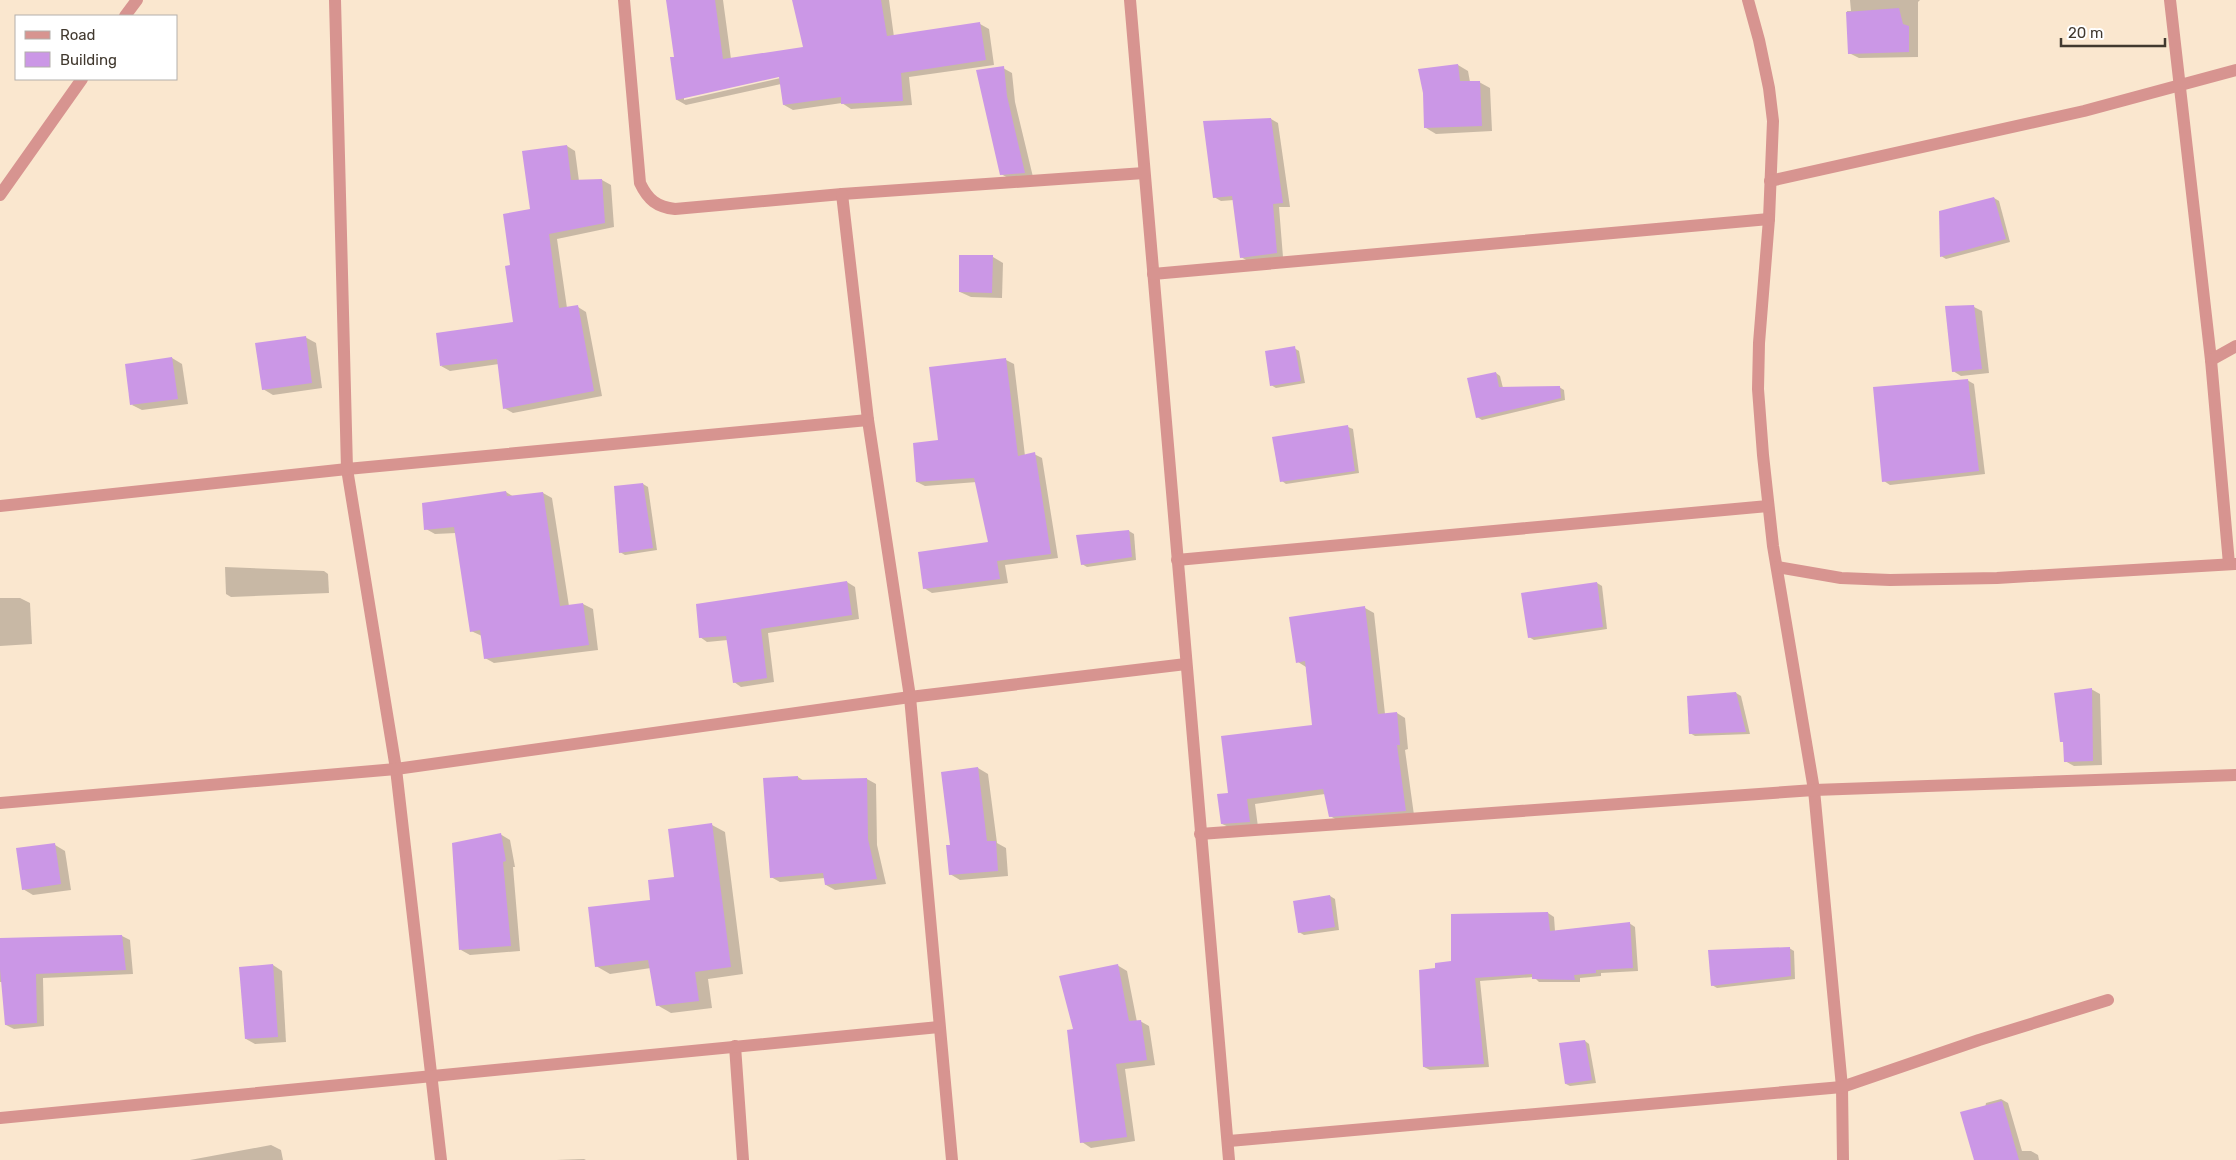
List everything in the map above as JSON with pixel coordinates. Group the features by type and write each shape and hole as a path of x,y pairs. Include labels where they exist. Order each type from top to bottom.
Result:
{"street":[{"path":"127,15 137,0"},
{"path":"335,0 347,469 396,769 441,1160"},
{"path":"624,0 640,183 651,201 661,207 675,209 842,194 1144,173"},
{"path":"1130,0 1200,834 1229,1141 1229,1160"},
{"path":"1748,0 1769,88 1772,121 1769,219 1759,334 1758,389 1768,506 1814,790 1842,1087 1843,1160"},
{"path":"1777,567 1841,578 1890,580 1997,578 2232,564 2170,0"},
{"path":"1770,181 2075,113 2236,70"},
{"path":"0,195 81,80"},
{"path":"842,194 868,420 910,697 952,1160"},
{"path":"1153,274 1769,219"},
{"path":"2211,360 2236,346"},
{"path":"0,506 347,469 868,420"},
{"path":"1177,560 1768,506"},
{"path":"0,803 396,769 910,697 1186,664"},
{"path":"1200,834 1814,790 2236,775"},
{"path":"1229,1141 1842,1087 1979,1040 2108,1000"},
{"path":"0,1118 939,1027"},
{"path":"735,1046 743,1160"}],"building":[{"path":"666,0 715,0 723,59 803,47 792,0 881,0 887,36 980,22 986,60 901,73 903,101 841,104 841,97 783,105 779,77 676,100 670,57 674,57"},
{"path":"1899,8 1903,24 1909,26 1909,52 1848,54 1846,12"},
{"path":"1458,64 1460,81 1480,81 1482,126 1424,128 1423,93 1418,69"},
{"path":"1004,66 1007,96 1025,173 1000,175 976,70"},
{"path":"1271,118 1283,203 1273,204 1277,253 1240,258 1232,196 1213,198 1203,121"},
{"path":"567,145 571,180 602,179 605,223 549,234 559,308 578,305 594,391 503,409 497,359 440,366 436,333 513,322 505,266 510,265 503,214 530,209 522,151"},
{"path":"1994,197 2006,239 1940,257 1939,211"},
{"path":"959,255 993,255 992,293 959,292"},
{"path":"1974,305 1982,369 1952,372 1945,306"},
{"path":"306,336 312,383 262,390 255,343"},
{"path":"1295,346 1301,381 1270,386 1265,351"},
{"path":"172,357 178,399 130,405 125,364"},
{"path":"1006,358 1018,456 1035,452 1051,554 997,561 1000,579 923,589 918,552 988,542 974,478 916,482 913,443 938,440 929,367"},
{"path":"1496,372 1499,387 1560,386 1561,398 1476,418 1467,378"},
{"path":"1968,379 1979,471 1882,482 1873,387"},
{"path":"1348,425 1355,471 1280,482 1272,437"},
{"path":"643,483 653,548 619,553 614,486"},
{"path":"506,491 507,496 543,492 560,606 583,603 589,645 484,659 480,630 470,632 454,527 424,530 422,503"},
{"path":"1129,530 1132,557 1081,565 1076,535"},
{"path":"847,581 852,615 761,629 767,678 733,683 726,636 699,638 696,604"},
{"path":"1597,582 1603,627 1528,638 1521,593"},
{"path":"1365,606 1378,714 1397,712 1400,745 1397,745 1406,811 1329,817 1323,789 1247,799 1250,822 1221,824 1217,794 1228,793 1221,736 1312,725 1305,661 1296,663 1289,617"},
{"path":"2092,688 2093,761 2064,762 2063,742 2060,742 2054,693"},
{"path":"1736,692 1746,732 1689,734 1687,696"},
{"path":"978,767 987,841 996,841 998,871 949,875 946,845 950,845 941,772"},
{"path":"798,776 798,780 867,778 868,839 877,879 825,885 823,873 770,878 763,778"},
{"path":"712,823 731,967 695,972 699,1001 656,1006 648,960 595,967 588,907 650,900 648,880 674,877 668,829"},
{"path":"501,833 506,861 503,862 511,946 459,950 452,843"},
{"path":"55,843 61,884 22,890 16,848"},
{"path":"1330,895 1335,927 1298,933 1293,901"},
{"path":"1548,912 1550,931 1630,922 1633,968 1596,970 1596,973 1574,975 1575,980 1532,979 1532,974 1475,978 1484,1064 1423,1067 1419,970 1435,968 1435,963 1451,961 1451,914"},
{"path":"122,935 126,970 36,974 37,1023 5,1025 0,969 0,938"},
{"path":"1790,947 1791,976 1711,986 1708,950"},
{"path":"273,964 278,1037 245,1039 239,967"},
{"path":"1118,964 1129,1021 1141,1020 1147,1060 1116,1064 1127,1137 1080,1143 1067,1030 1073,1029 1059,976"},
{"path":"1585,1040 1592,1080 1565,1084 1559,1043"},
{"path":"2002,1101 2019,1160 1974,1160 1960,1112"}]}
